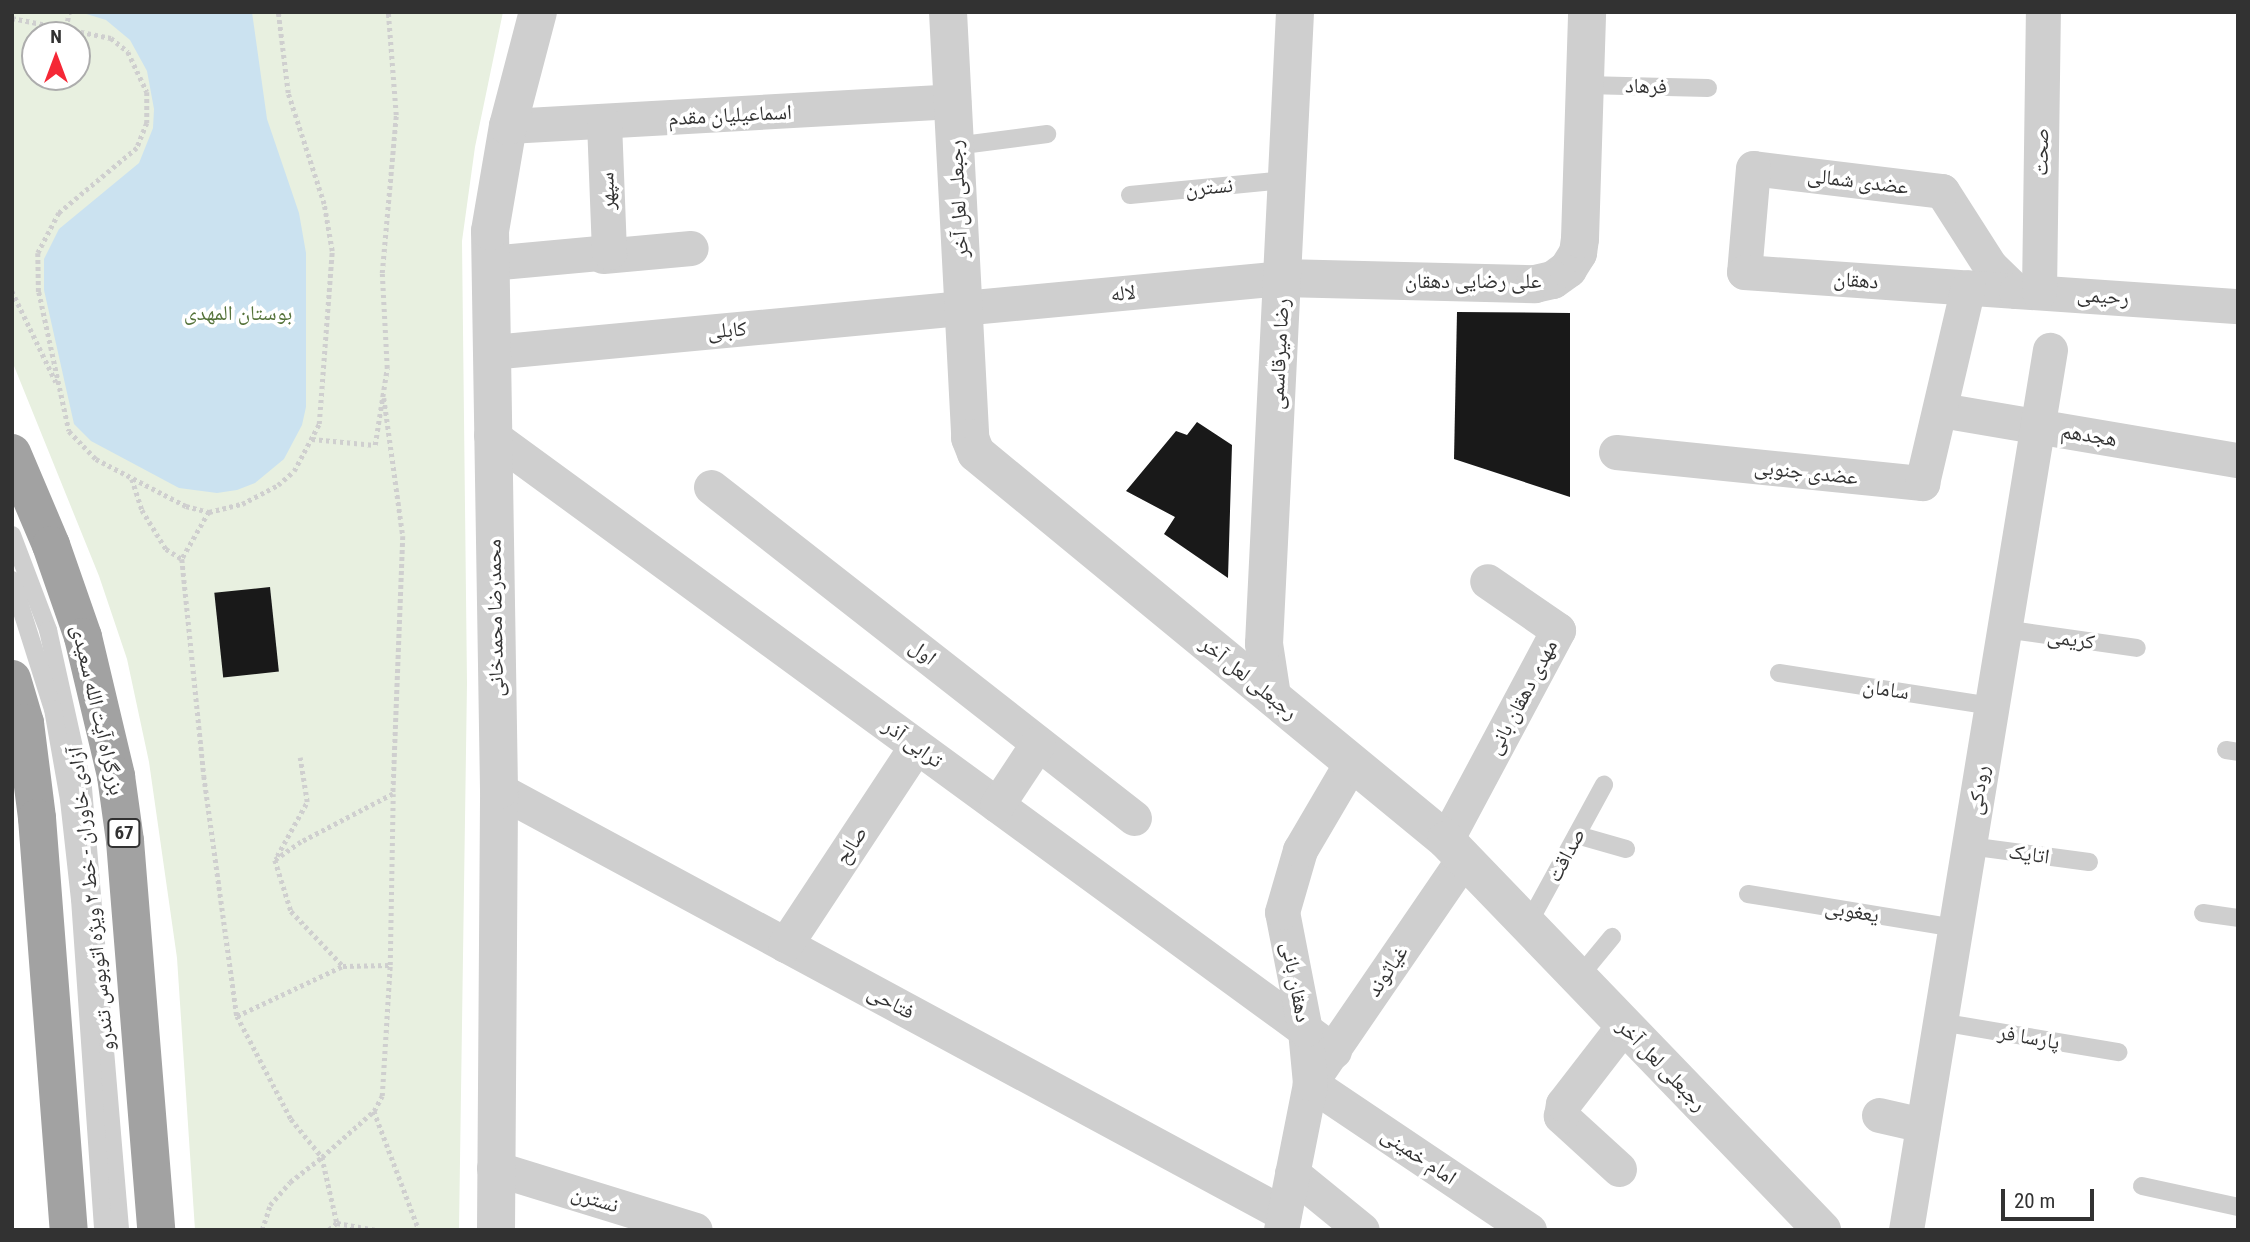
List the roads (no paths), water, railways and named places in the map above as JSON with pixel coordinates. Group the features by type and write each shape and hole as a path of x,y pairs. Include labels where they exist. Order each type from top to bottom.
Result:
{"highway":[{"name":"بزرگراه آیت الله سعیدی","path":"12,453 51,545 83,637 116,776 125,841 156,1230"},
{"path":"12,679 25,723 37,818 69,1230"}],"street":[{"name":"محمدرضا محمدخانی","path":"496,1230 494,1168 499,790 491,435 490,230 508,126 538,12"},
{"name":"رجبعلی لعل آخر","path":"948,12 971,438 976,453 1455,849 1822,1230"},
{"name":"رضا میرقاسمی","path":"1272,696 1264,644 1295,12"},
{"name":"علی رضایی دهقان","path":"1283,278 1535,284 1553,280 1568,269 1578,253 1587,12"},
{"name":"صحت","path":"2028,291 2043,12"},
{"name":"اسماعیلیان مقدم","path":"508,126 604,123 953,102"},
{"name":"سپهر","path":"603,256 609,243 604,123"},
{"name":"عضدی شمالی","path":"1744,272 1753,168 1942,191 1990,266 2028,291"},
{"path":"489,263 691,248"},
{"name":"دهقان","path":"1744,272 1968,287"},
{"name":"لاله","path":"964,308 1283,278"},
{"name":"رحیمی","path":"1968,287 2238,306"},
{"path":"1941,410 1968,287"},
{"name":"کابلی","path":"491,352 964,308"},
{"name":"رودکی","path":"1906,1230 2050,350"},
{"name":"هجدهم","path":"1941,410 2238,460"},
{"name":"عضدی جنوبی","path":"1616,452 1922,484 1941,410"},
{"name":"ترابی آذر","path":"491,435 1334,1051"},
{"name":"اول","path":"711,487 1134,818"},
{"name":"مهدی دهقان بانی","path":"1455,849 1558,630 1487,581"},
{"path":"997,805 1038,743"},
{"name":"صالح","path":"785,945 916,746"},
{"name":"دهقان بانی","path":"1283,1222 1310,1083 1305,1030 1283,912 1300,850 1351,763"},
{"name":"فتاحی","path":"499,790 785,945 1283,1222"},
{"name":"غیاثوند","path":"1310,1083 1334,1051 1455,849"},
{"path":"1619,1169 1561,1116 1563,1104 1624,1025"},
{"name":"امام خمینی","path":"1310,1083 1529,1230"},
{"path":"1880,1115 1923,1125"},
{"name":"نسترن","path":"494,1168 655,1224 695,1230"},
{"path":"1292,1173 1362,1230"}],"lane":[{"name":"فرهاد","path":"1585,85 1708,88"},
{"path":"955,146 1046,134"},
{"name":"نسترن","path":"1130,195 1287,180"},
{"name":"آزادی خاوران - خط ۲ ویژه اتوبوس تندرو","path":"12,535 47,630 83,788 120,1230"},
{"name":"آزادی خاوران - خط ۲ ویژه اتوبوس تندرو","path":"12,580 53,709 69,800 80,899 103,1230"},
{"name":"کریمی","path":"2004,629 2137,648"},
{"name":"سامان","path":"1779,673 1992,706"},
{"name":"صداقت","path":"1527,926 1604,785"},
{"path":"1577,835 1626,849"},
{"name":"اتایک","path":"1969,846 2089,862"},
{"name":"یعغوبی","path":"1748,894 1956,928"},
{"path":"2203,913 2238,918"},
{"path":"1579,977 1612,937"},
{"name":"پارسا فر","path":"1940,1022 2118,1052"},
{"path":"2142,1186 2238,1206"}],"water":[{"path":"80,12 252,12 267,119 299,213 306,253 306,407 302,425 284,459 255,483 237,490 217,493 179,488 91,441 74,424 44,290 44,259 59,229 139,163 153,128 154,109 147,71 130,40 106,20"}],"park label":[{"name":"بوستان المهدی","path":"238,313"}]}
